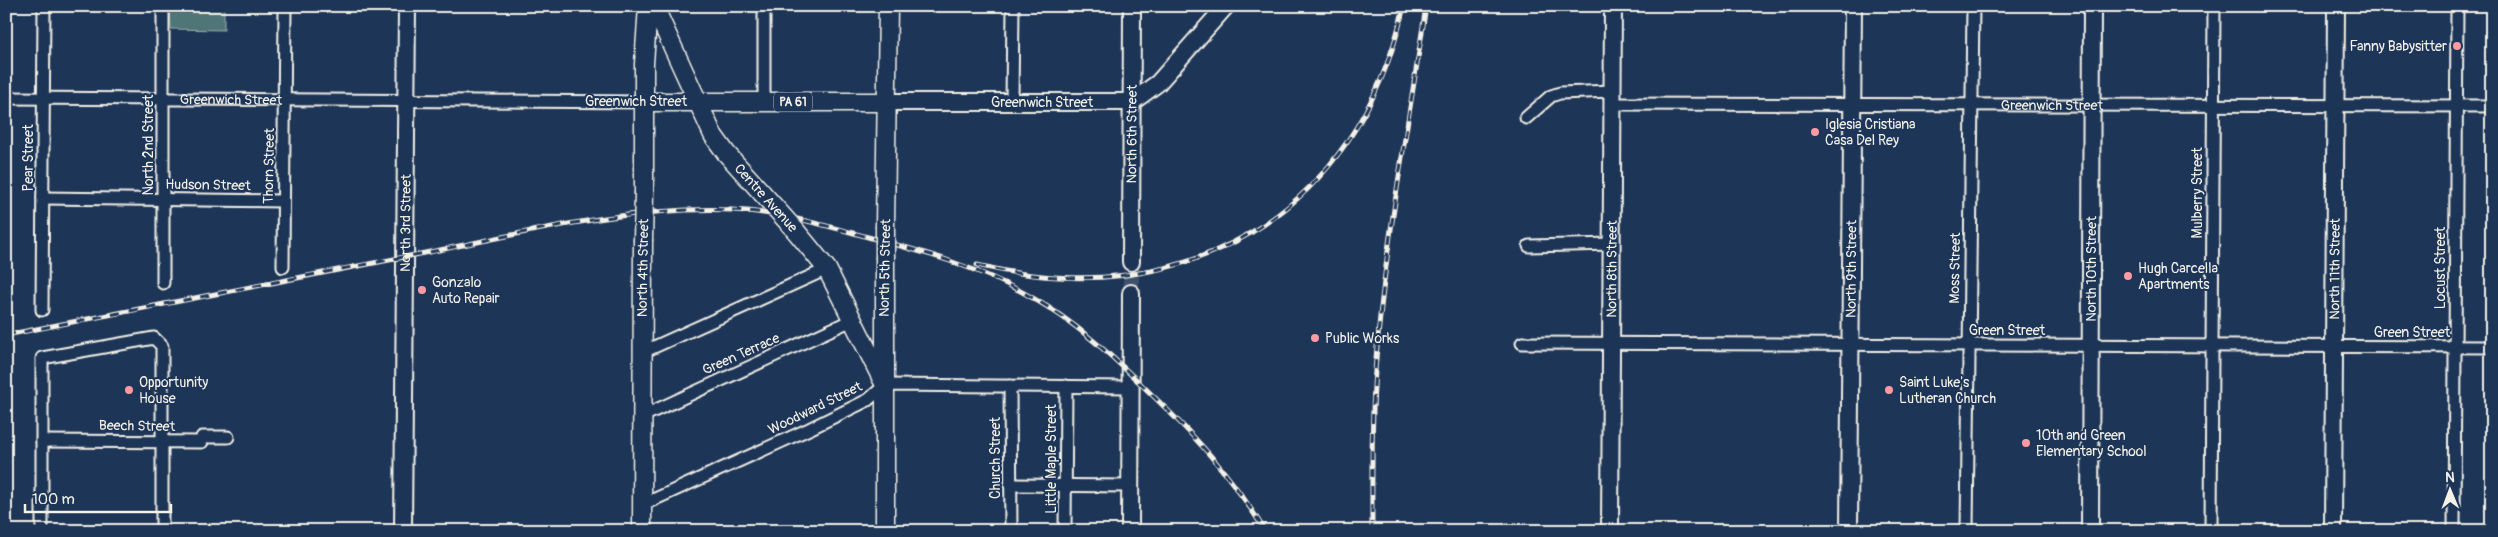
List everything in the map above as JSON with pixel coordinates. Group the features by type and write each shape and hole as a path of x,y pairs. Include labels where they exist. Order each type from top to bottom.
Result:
{"main road":[{"name":"North 4th Street","path":"642,531 644,102 648,6"},
{"name":"Centre Avenue","path":"654,6 717,142 796,230 828,269 885,385"},
{"name":"North 5th Street","path":"885,531 885,259 888,6"},
{"name":"Greenwich Street","path":"644,102 888,102"}],"street":[{"name":"Pear Street","path":"42,310 44,6"},
{"name":"North 2nd Street","path":"163,283 164,6"},
{"name":"Thorn Street","path":"283,267 285,6"},
{"name":"North 3rd Street","path":"403,531 407,6"},
{"path":"764,6 764,102"},
{"path":"1012,103 1013,6"},
{"name":"North 6th Street","path":"1131,262 1132,6"},
{"path":"1132,102 1158,82 1226,6"},
{"name":"North 8th Street","path":"1610,531 1613,244 1612,6"},
{"name":"North 9th Street","path":"1849,531 1853,6"},
{"name":"Moss Street","path":"1967,531 1973,6"},
{"name":"North 10th Street","path":"2090,531 2092,6"},
{"name":"Mulberry Street","path":"2211,531 2214,6"},
{"name":"North 11th Street","path":"2333,531 2336,6"},
{"name":"Locust Street","path":"2454,531 2457,6"},
{"name":"Greenwich Street","path":"1526,118 1552,96 1560,93 1612,98 1852,104 2492,106"},
{"name":"Greenwich Street","path":"6,98 644,102"},
{"name":"Greenwich Street","path":"888,102 1132,102"},
{"name":"Hudson Street","path":"43,198 283,201"},
{"path":"1530,246 1613,244"},
{"path":"643,352 828,269"},
{"path":"1130,531 1131,294"},
{"name":"Green Terrace","path":"642,416 852,320"},
{"path":"42,531 42,358 154,338 162,346 162,531"},
{"name":"Green Street","path":"1522,343 2492,347"},
{"path":"885,385 1130,388"},
{"name":"Woodward Street","path":"642,504 852,408 868,400 885,385"},
{"name":"Church Street","path":"1010,386 1011,531"},
{"name":"Little Maple Street","path":"1065,531 1066,386"},
{"name":"Beech Street","path":"42,441 202,442 202,438 228,437"},
{"path":"1010,485 1130,486"}],"green space":[{"path":"170,6 224,6 224,30 171,29"}],"tunnel":[{"path":"1131,262 1131,293"}],"railway":[{"path":"977,265 1053,277 1124,275 1191,260 1250,233 1303,193 1347,142 1381,79 1404,6"},
{"path":"1372,531 1373,411 1379,325 1390,234 1426,6"},
{"path":"6,335 580,222 618,216 694,210 732,210 767,213 835,228 952,262 1012,287 1047,306 1077,327 1105,351 1179,422 1224,472 1265,531"}],"place":[{"name":"Fanny Babysitter","path":"2457,46"},
{"name":"Iglesia Cristiana Casa Del Rey","path":"1815,132"},
{"name":"Hugh Carcella Apartments","path":"2128,276"},
{"name":"Gonzalo Auto Repair","path":"422,290"},
{"name":"Public Works","path":"1315,338"},
{"name":"Opportunity House","path":"129,390"},
{"name":"Saint Luke's Lutheran Church","path":"1889,390"},
{"name":"10th and Green Elementary School","path":"2026,443"}]}
